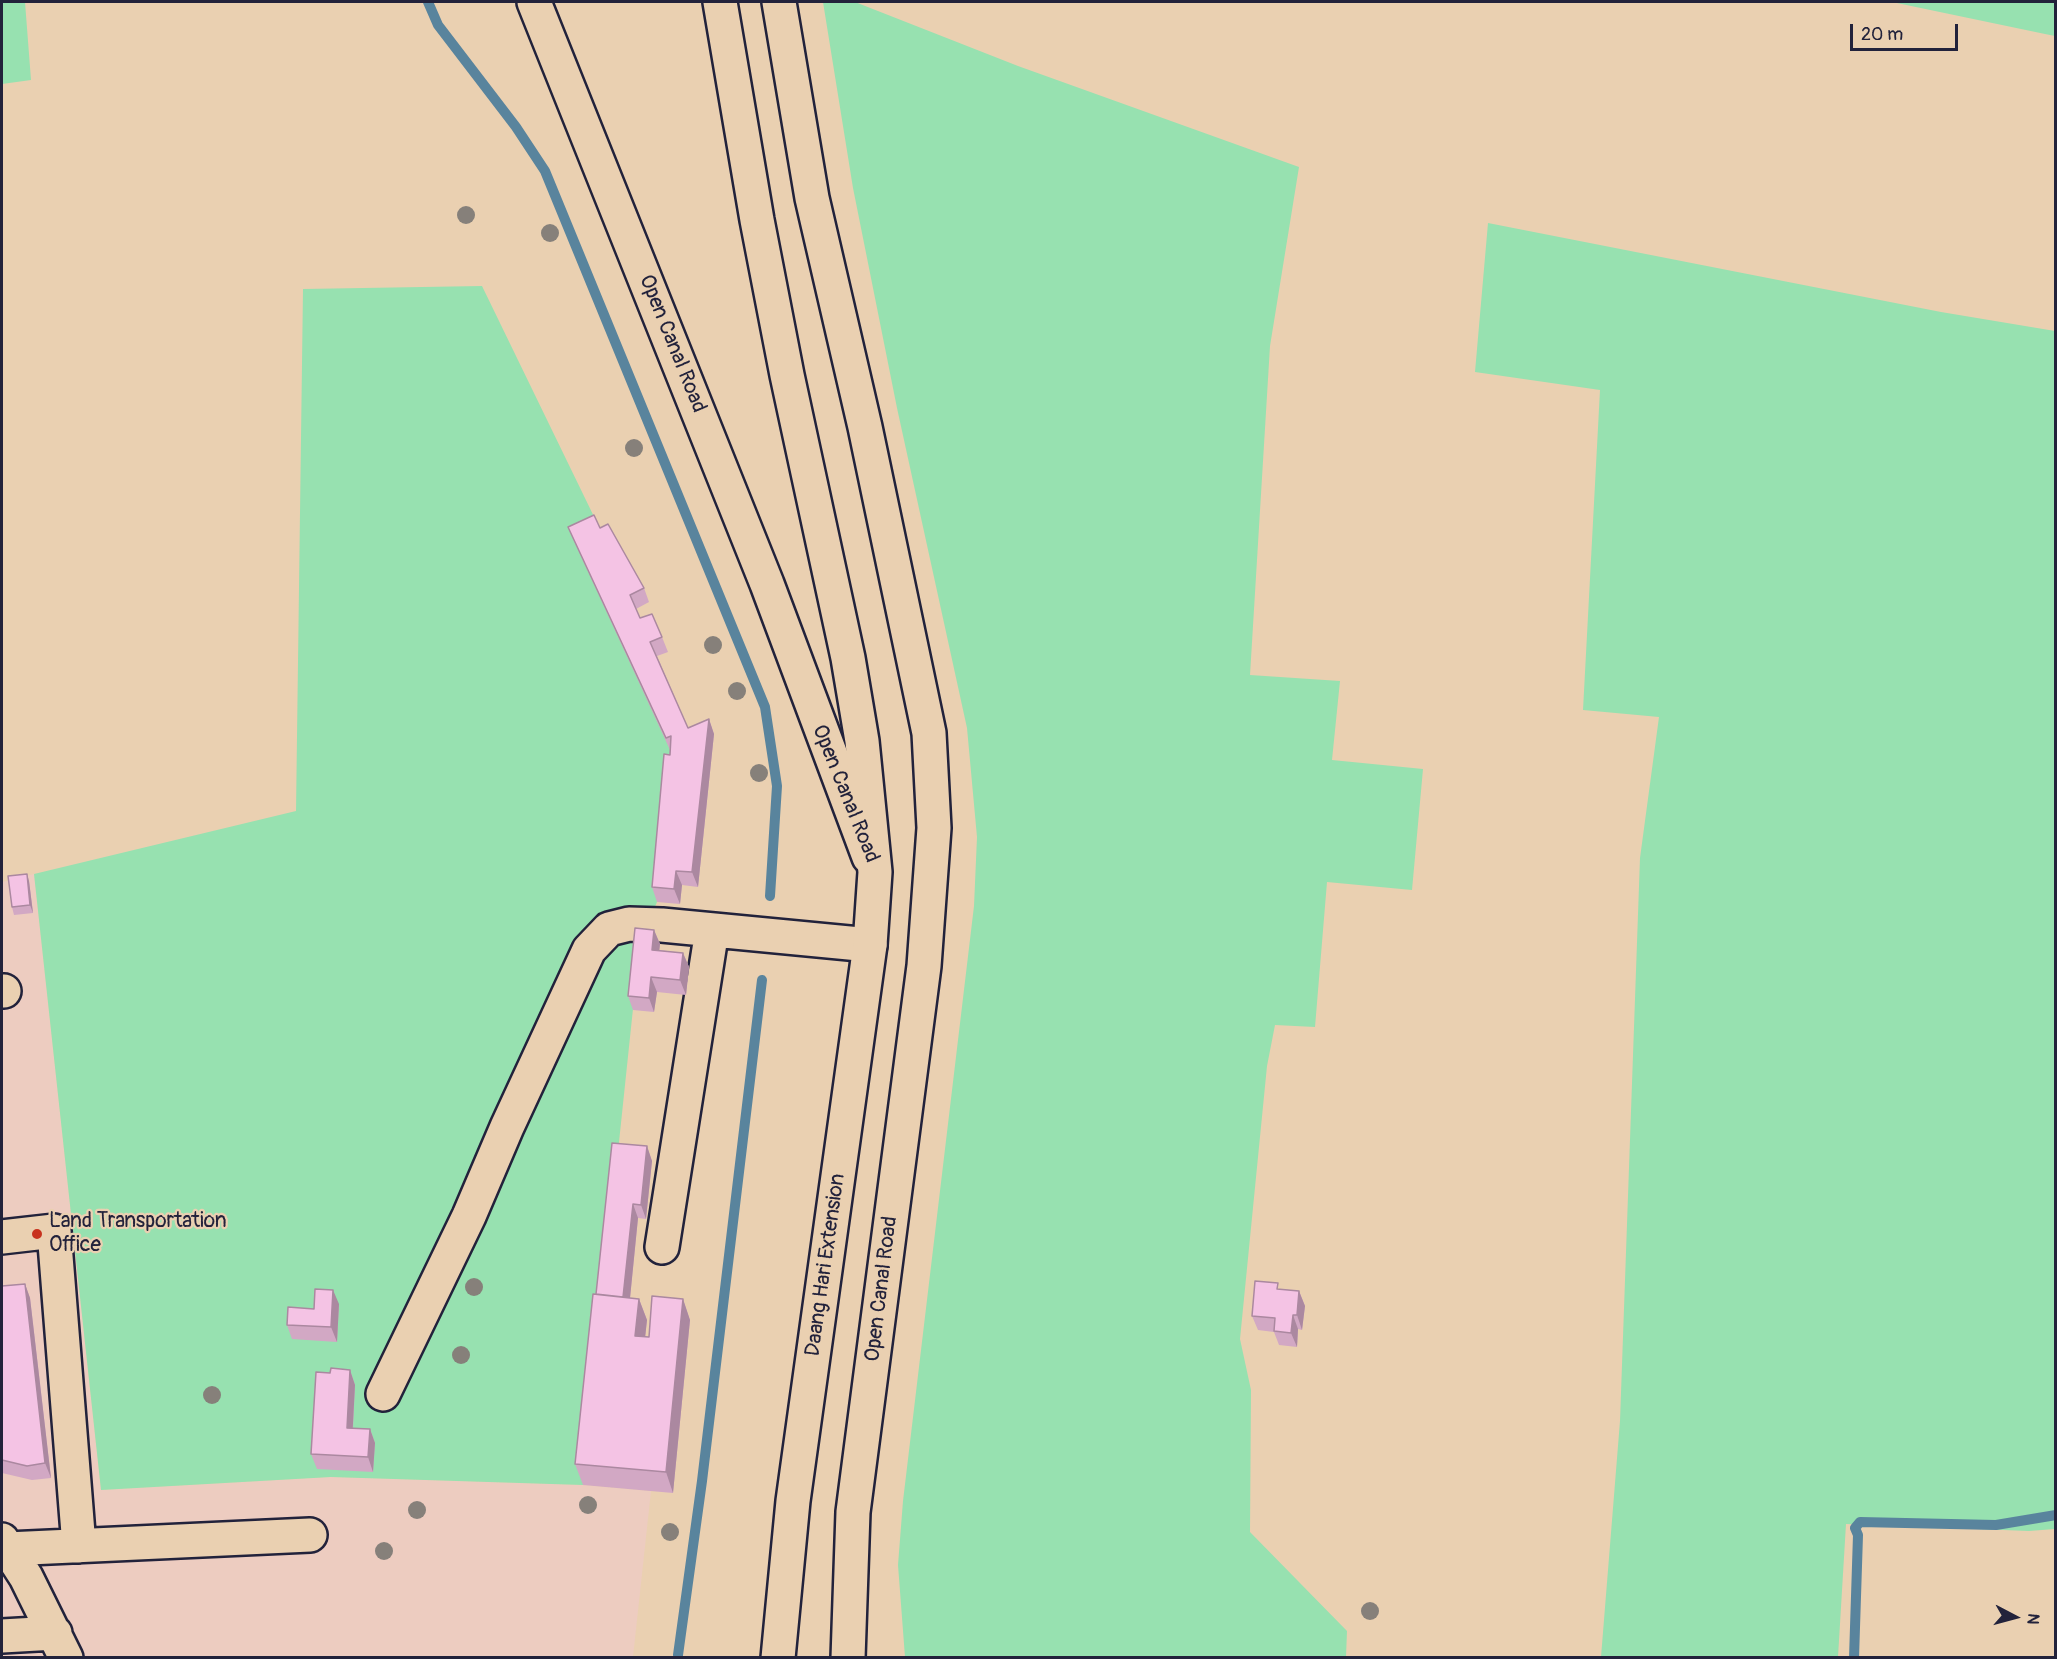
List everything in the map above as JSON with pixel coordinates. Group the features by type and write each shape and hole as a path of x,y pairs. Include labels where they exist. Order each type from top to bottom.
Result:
{"main road":[{"name":"Open Canal Road","path":"534,2 767,584 875,872"},
{"name":"Open Canal Road","path":"720,2 757,220 787,375 848,658 862,741 875,872"},
{"name":"Open Canal Road","path":"779,2 812,198 865,427 929,733 934,828 924,966 853,1512 848,1658"},
{"name":"Daang Hari Extension","path":"778,1658 793,1501 870,945 875,872"},
{"path":"383,1394 469,1216 507,1127 578,980 589,950 609,929 629,924 870,945"},
{"path":"662,1247 712,930"},
{"path":"2,1237 54,1231 79,1546"},
{"path":"4,1545 79,1546 310,1535"},
{"path":"4,1545 26,1577 60,1645"},
{"path":"2,1636 60,1645"}],"shaded area":[{"path":"34,874 101,1490 331,1477 583,1485 651,1491 633,1657 2,1657 2,882"}],"green space":[{"path":"2,2 25,2 31,80 2,84"},
{"path":"823,2 855,2 1018,66 1299,167 1270,346 1250,675 1340,681 1332,760 1423,769 1412,890 1327,882 1315,1027 1275,1025 1267,1066 1240,1339 1251,1390 1250,1532 1347,1631 1346,1657 905,1657 898,1565 903,1501 974,906 977,837 967,728 897,408 853,188"},
{"path":"1892,2 2055,2 2055,36 2045,34"},
{"path":"1488,223 1941,312 2055,331 2055,1529 2029,1531 1846,1524 1838,1657 1601,1657 1620,1421 1640,858 1659,717 1583,710 1600,390 1475,372"},
{"path":"482,286 600,529 671,753 657,902 640,942 583,1485 331,1477 101,1490 34,874 296,811 303,289"}],"building":[{"path":"594,515 600,528 608,524 644,588 630,595 640,618 652,614 662,637 650,642 688,728 709,719 692,872 676,871 674,889 652,887 664,754 670,755 671,736 666,738 568,527"},
{"path":"27,874 30,905 12,907 8,876"},
{"path":"635,928 654,930 652,950 683,953 680,980 651,977 649,998 628,996"},
{"path":"612,1143 647,1146 641,1205 633,1204 623,1297 596,1294"},
{"path":"1255,1281 1278,1283 1277,1289 1299,1291 1297,1315 1293,1315 1291,1333 1274,1331 1275,1318 1252,1316"},
{"path":"25,1284 45,1463 27,1466 2,1460 2,1286"},
{"path":"315,1289 333,1290 331,1327 287,1325 288,1307 314,1309"},
{"path":"593,1294 639,1299 635,1336 649,1337 652,1296 683,1299 666,1472 575,1464"},
{"path":"331,1368 350,1370 347,1428 370,1429 368,1457 311,1454 316,1372 330,1373"}],"waterway":[{"path":"428,2 438,25 516,127 545,171 765,707 777,786 770,896"},
{"path":"678,1655 702,1481 762,980"},
{"path":"1854,1658 1858,1535 1855,1528 1860,1522 1996,1525 2056,1515"}],"place":[{"name":"Land Transportation Office","path":"37,1234"}]}
